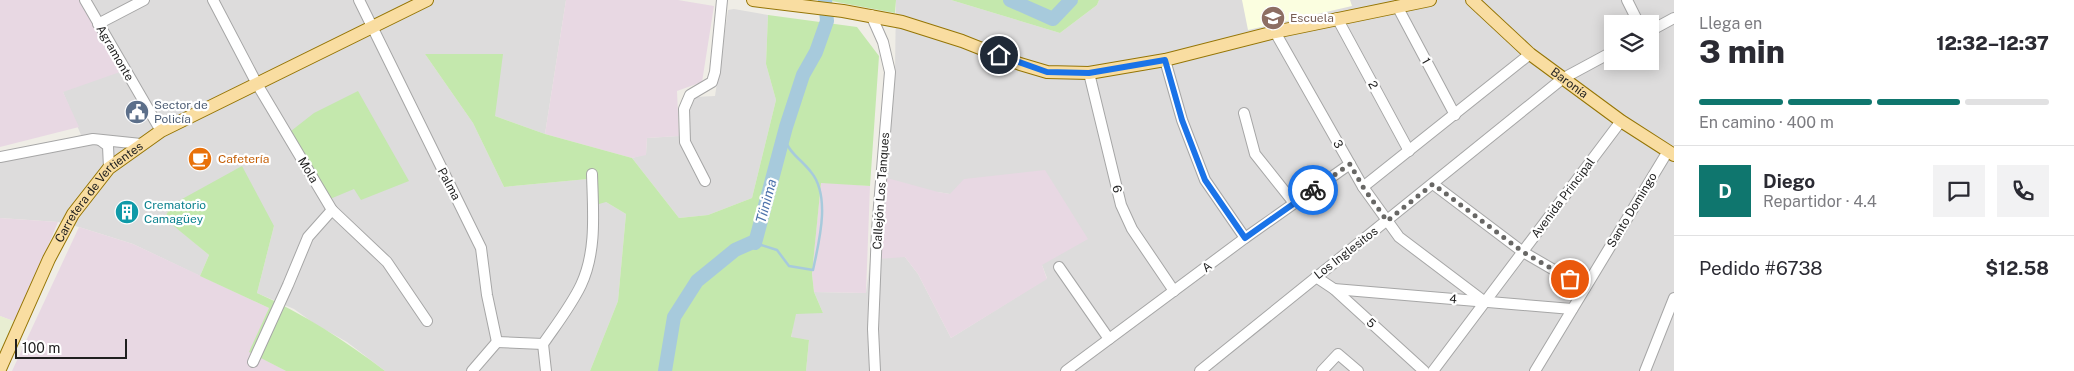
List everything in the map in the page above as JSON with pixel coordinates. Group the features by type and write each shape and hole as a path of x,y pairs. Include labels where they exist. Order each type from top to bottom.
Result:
{"main road":[{"name":"Carretera de Vertientes","path":"0,369 49,259 73,214 109,168 161,131 427,0"},
{"path":"753,0 843,11 902,22 962,41 1020,64 1047,72 1089,73 1165,60 1275,32 1430,0"},
{"name":"Baronía","path":"1472,0 1530,54 1562,79 1621,121 1671,153"}],"street":[{"name":"Agramonte","path":"85,0 161,131"},
{"path":"98,24 144,0"},
{"name":"Mola","path":"213,0 257,84 332,210 387,262 427,321"},
{"name":"Palma","path":"359,0 371,28 482,248 487,295 497,342"},
{"path":"705,181 685,142 684,109 690,95 712,82 715,72 722,0"},
{"path":"1626,0 1634,15"},
{"name":"1","path":"1397,6 1455,115"},
{"name":"Callejón Los Tanques","path":"871,16 884,42 890,72 876,230 873,329 875,371"},
{"name":"2","path":"1337,18 1410,151"},
{"path":"1659,26 1674,18"},
{"name":"3","path":"1275,32 1363,187 1399,237 1485,302"},
{"path":"1363,187 1530,54"},
{"name":"Los Inglesitos","path":"1200,371 1562,79 1604,56"},
{"path":"1165,60 1182,120 1205,180 1245,238"},
{"name":"6","path":"1089,73 1121,205 1132,229 1174,292"},
{"path":"1244,113 1255,154 1294,203"},
{"name":"Avenida Principal","path":"1433,371 1621,121"},
{"path":"0,157 94,139 141,144"},
{"path":"100,140 108,146 109,168"},
{"name":"Santo Domingo","path":"1535,371 1585,288 1671,153"},
{"name":"A","path":"1066,371 1245,238 1350,164"},
{"path":"546,371 543,344 576,295 587,269 593,226 592,174"},
{"path":"1433,184 1523,252 1585,288"},
{"path":"253,362 308,236 332,210"},
{"path":"1059,267 1109,339"},
{"name":"5","path":"1316,277 1334,289 1424,371"},
{"name":"4","path":"1334,289 1572,309"},
{"path":"1645,371 1674,298"},
{"path":"472,371 497,342 543,344"},
{"path":"1322,371 1338,354 1358,371"}],"shaded area":[{"path":"0,0 81,0 120,72 63,92 79,127 0,147"},
{"path":"81,0 566,0 545,134 495,116 468,54 425,54 473,123 504,187 588,179 606,202 626,214 618,301 590,371 385,371 347,342 315,324 294,309 257,293 274,226 165,218 209,255 200,276 133,244 79,227 58,222 0,218 0,159 81,135 63,92"},
{"path":"566,0 678,0 714,6 702,82 677,91 679,136 647,138 646,155 632,158 545,134"},
{"path":"896,0 951,0 1060,33 1097,5 1099,0 1674,0 1674,371 806,371 809,340 791,338 795,313 823,313 814,292 866,293 895,71","holes":["938,192 950,194 1042,265 1047,278 951,338 918,274 905,257"]},
{"name":"Escuela","path":"1242,0 1350,0 1352,6 1248,30"},
{"path":"734,9 768,15 766,64 776,100 752,198 708,215 679,218 632,158 646,154 647,138 678,136 688,132 689,112 695,97 715,96 728,10"},
{"path":"1045,170 1088,239 1042,265 1047,279 951,338 918,274 905,257 878,259 887,178 950,194 964,179"},
{"path":"821,182 870,186 866,293 814,292 812,274"},
{"path":"0,218 58,222 16,322 0,316"},
{"path":"79,227 133,244 269,308 250,352 286,371 12,371"},
{"path":"0,316 16,322 0,357"}],"green space":[{"path":"826,0 896,0 895,13"},
{"path":"951,0 1099,0 1097,5 1060,33"},
{"path":"768,15 857,27 879,56 870,186 821,183 812,274 814,292 823,313 796,314 791,337 809,340 806,371 590,371 618,301 626,214 606,202 592,206 588,179 504,187 473,123 425,54 503,54 495,116 545,134 632,158 679,218 708,215 752,198 776,100 766,64"},
{"path":"358,91 409,181 361,200 354,189 330,199 291,131 314,113"},
{"path":"242,166 274,226 257,293 323,328 385,371 286,371 249,352 269,308 200,276 209,255 164,218 173,204"}],"waterway":[{"name":"Tíinima","path":"665,371 674,317 697,281 735,250 753,242 755,243 786,127 803,75 816,52 827,21 825,0"},
{"name":"Tíinima","path":"1010,0 1053,19 1071,0"},
{"path":"755,243 777,250 789,266 813,270 822,220 821,194 811,172 793,153 784,139"}],"way so far":[{"path":"1313,190 1350,164 1363,187 1387,221 1433,184 1523,252 1570,279"}],"place":[{"name":"Escuela","path":"1273,18"},
{"name":"Sector de Policía","path":"137,112"},
{"name":"Cafetería","path":"200,159"},
{"name":"Crematorio Camagüey","path":"127,212"}],"route":[{"path":"999,55 1047,72 1089,73 1165,60 1182,120 1205,180 1245,238 1313,190"}]}
